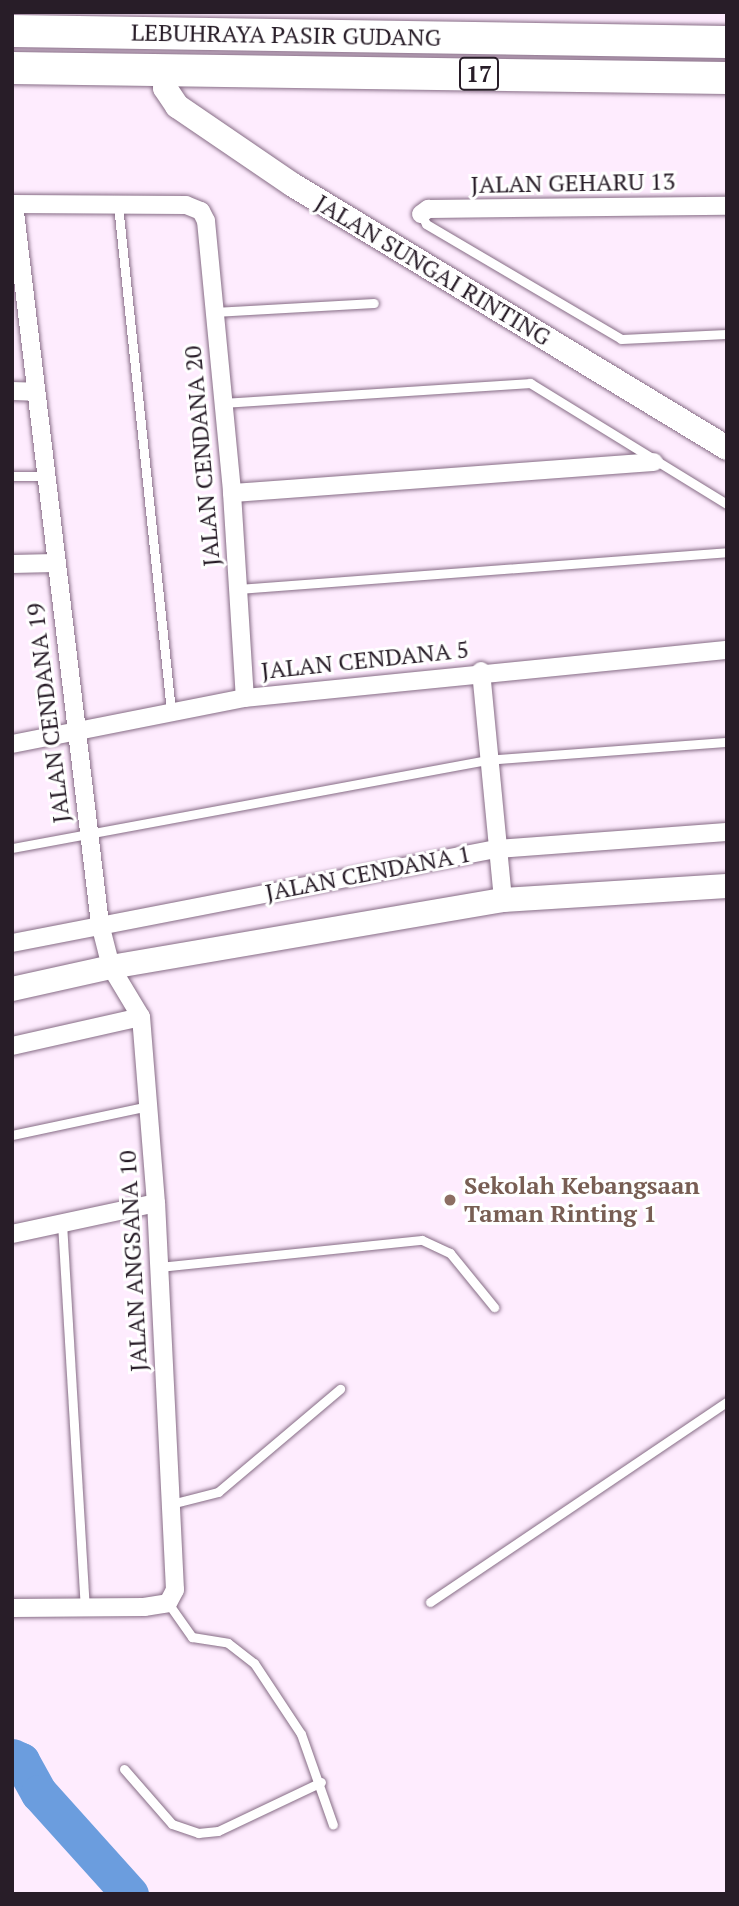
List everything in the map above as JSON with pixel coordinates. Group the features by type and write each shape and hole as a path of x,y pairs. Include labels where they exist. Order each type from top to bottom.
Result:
{"highway":[{"name":"LEBUHRAYA PASIR GUDANG","path":"12,32 727,42"},
{"name":"LEBUHRAYA PASIR GUDANG","path":"12,68 727,78"}],"street":[{"name":"JALAN SUNGAI RINTING","path":"167,70 165,88 177,106 283,178 727,448"},
{"path":"13,204 118,205"},
{"name":"JALAN CENDANA 19","path":"13,204 17,276 35,392 74,729 100,924"},
{"name":"JALAN CENDANA 20","path":"118,205 186,205 201,211 232,493 245,698"},
{"name":"JALAN GEHARU 13","path":"421,214 428,209 727,206"},
{"path":"12,391 35,392"},
{"path":"232,493 654,462"},
{"path":"12,564 55,563"},
{"name":"JALAN CENDANA 5","path":"12,744 74,729 245,698 481,671 727,650"},
{"path":"481,671 486,760 503,900"},
{"name":"JALAN CENDANA 1","path":"12,943 496,849 727,832"},
{"name":"JALAN CENDANA 1","path":"12,989 111,967 503,900 727,886"},
{"name":"JALAN ANGSANA 10","path":"100,924 111,967 141,1017 156,1203 175,1590 168,1603"},
{"path":"12,1046 141,1017"},
{"path":"12,1234 156,1203"},
{"path":"12,1608 85,1608 168,1603"}],"lane":[{"path":"118,205 171,711"},
{"path":"421,214 426,224 621,339 727,334"},
{"path":"214,312 374,303"},
{"path":"223,403 530,383 654,462 727,504"},
{"path":"12,476 45,476"},
{"path":"238,589 727,552"},
{"path":"12,848 486,760 727,741"},
{"path":"12,1135 148,1106"},
{"path":"62,1223 85,1608"},
{"path":"159,1267 422,1240 450,1253 494,1307"},
{"path":"171,1504 218,1492 340,1389"},
{"path":"430,1602 727,1402"},
{"path":"168,1603 192,1637 219,1640 246,1653 300,1734 321,1782 333,1825"},
{"path":"124,1769 172,1824 198,1833 218,1831 321,1782"}],"waterway":[{"path":"12,1757 21,1761 39,1793 130,1894"}],"place":[{"name":"Sekolah Kebangsaan Taman Rinting 1","path":"450,1200"}]}
